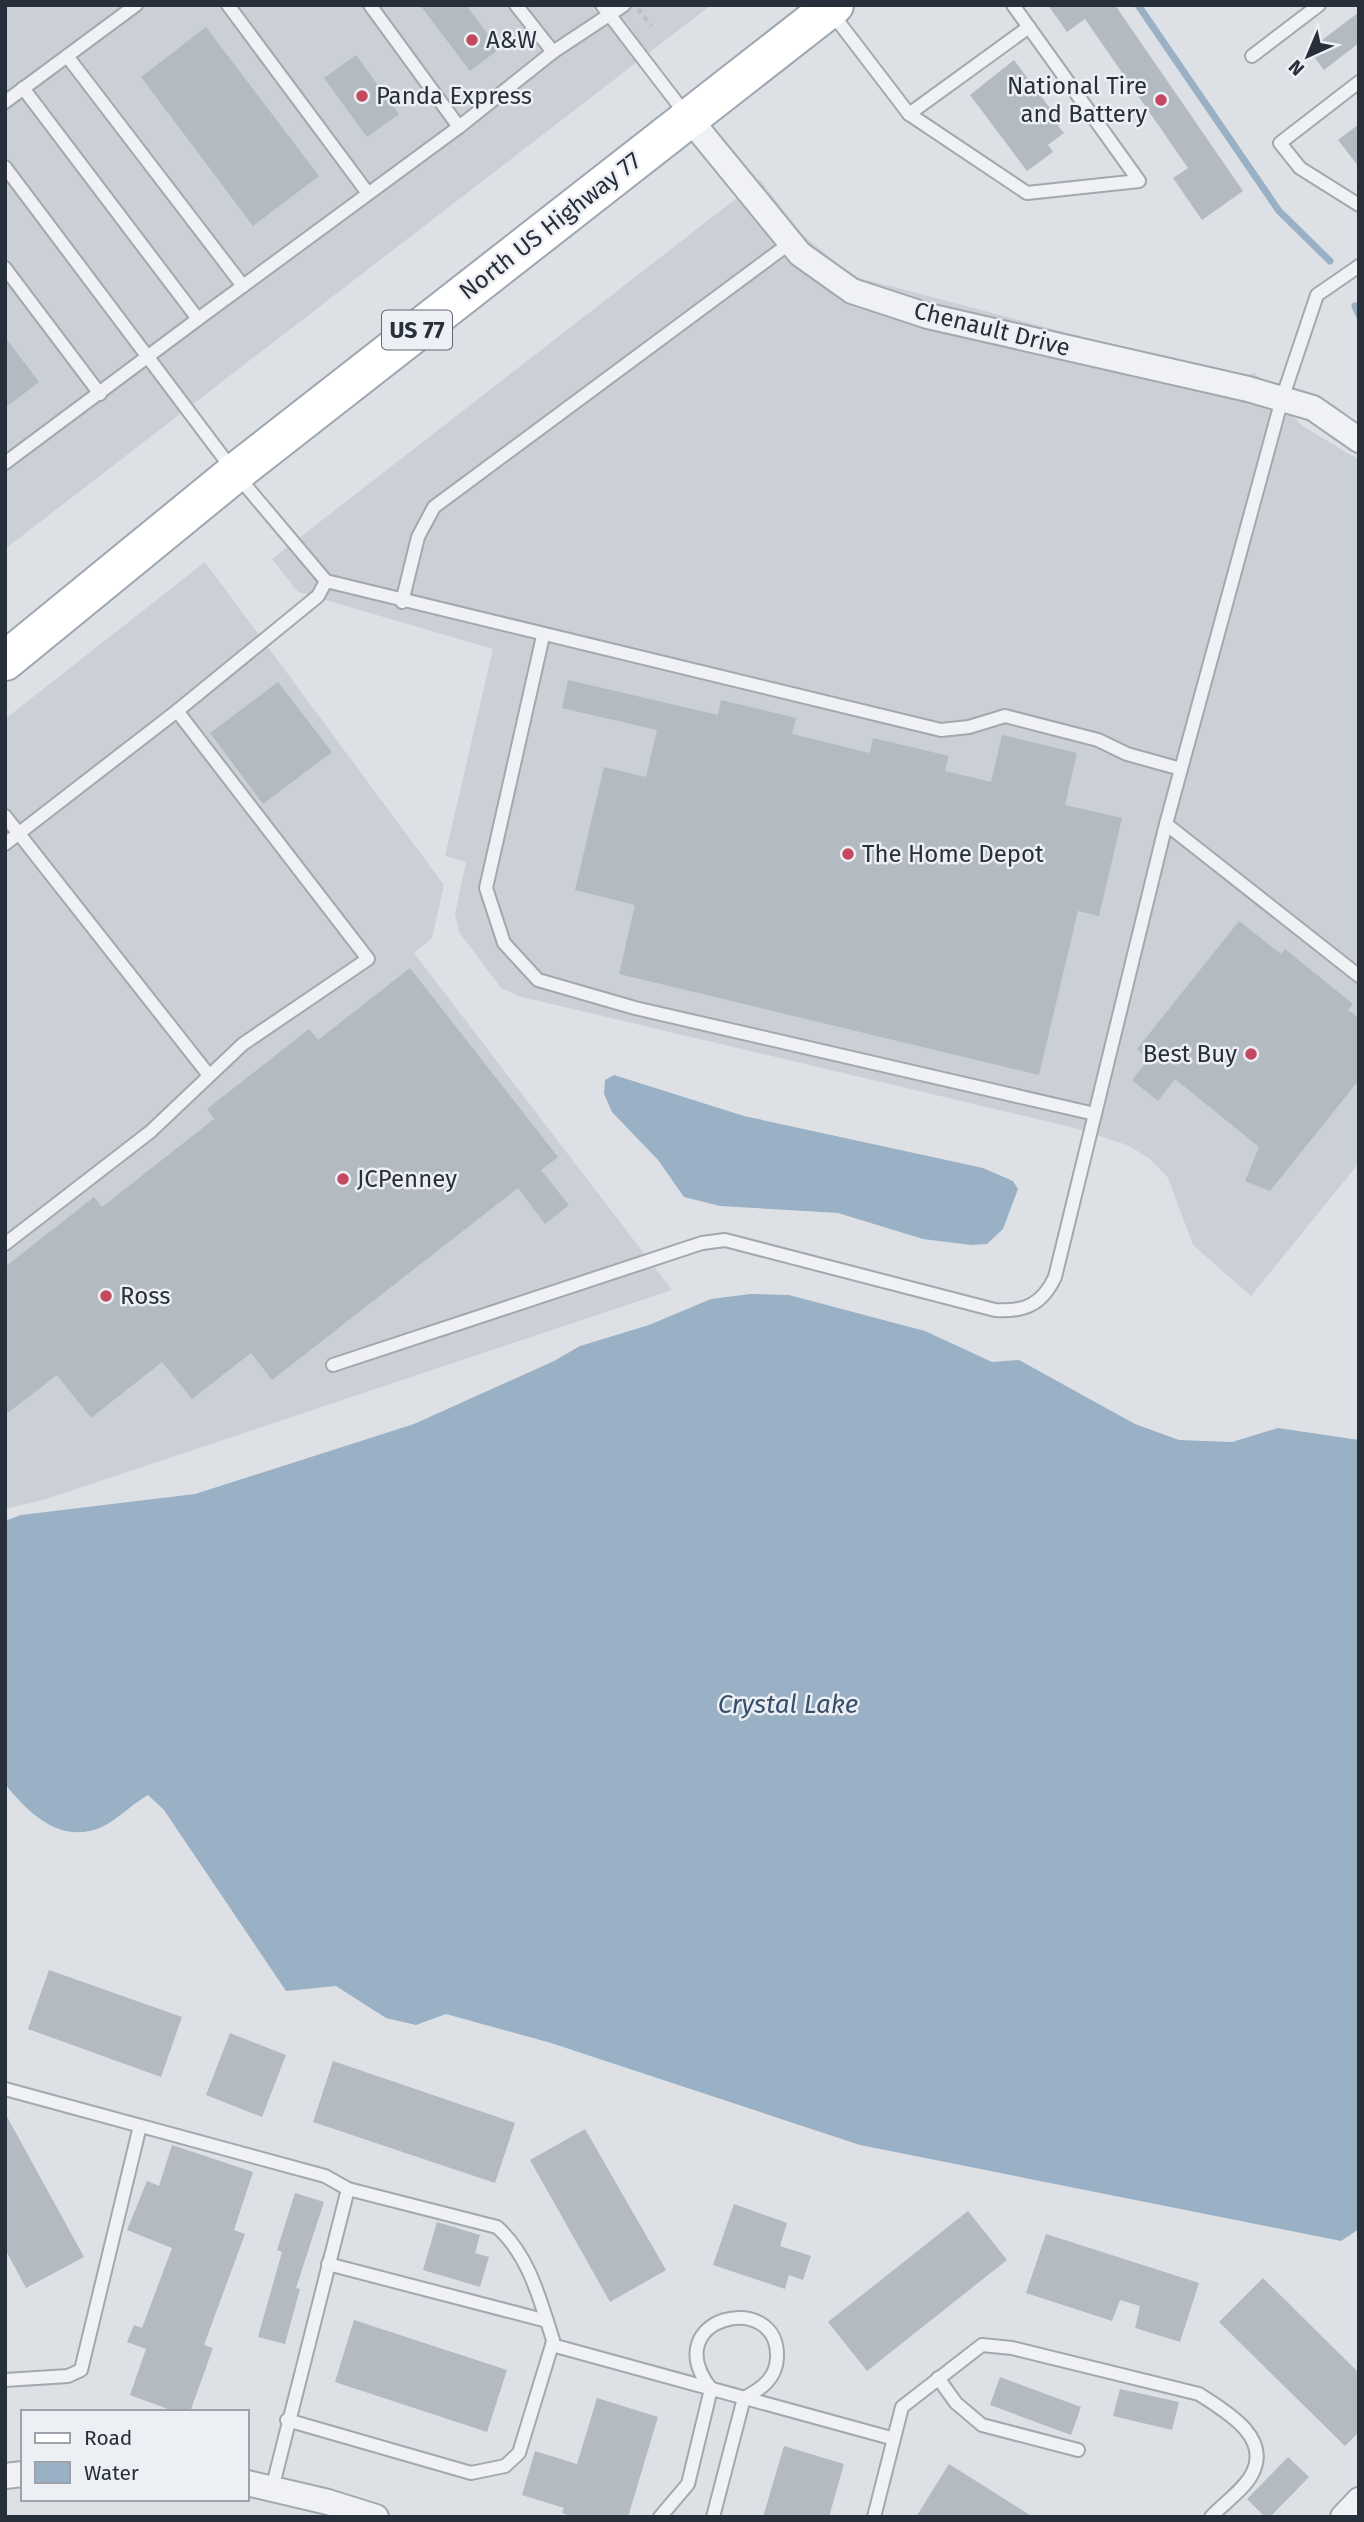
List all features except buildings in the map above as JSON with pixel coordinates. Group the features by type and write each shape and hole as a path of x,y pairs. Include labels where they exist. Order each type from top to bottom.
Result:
{"main road":[{"name":"North US Highway 77","path":"5,660 235,473 832,7"}],"street":[{"name":"Chenault Drive","path":"688,117 790,243 852,291 917,312 1313,408 1359,440"},
{"path":"248,2483 376,2517"},
{"path":"1343,2517 1359,2500"}],"lane":[{"path":"5,102 136,5"},
{"path":"246,5 231,10 367,192"},
{"path":"370,5 459,127"},
{"path":"516,5 552,52"},
{"path":"602,5 688,117"},
{"path":"5,463 367,192 459,127 552,52 624,5"},
{"path":"832,7 909,114 1027,192 1139,181 1013,5"},
{"path":"1252,56 1318,5"},
{"path":"909,114 1029,27"},
{"path":"67,56 243,286"},
{"path":"1358,204 1300,168 1280,143 1359,82"},
{"path":"23,88 198,320"},
{"path":"5,167 235,473 326,581 402,602 941,730 969,727 1005,716 1098,740 1127,754 1181,769"},
{"path":"402,602 418,537 434,507 790,243"},
{"path":"333,1365 702,1243 725,1241 995,1310 1013,1311 1033,1307 1048,1293 1055,1277 1166,824 1282,399 1317,295 1359,266"},
{"path":"5,268 100,394"},
{"path":"5,844 318,596 326,581"},
{"path":"544,636 486,888 503,943 538,980 635,1008 1095,1114"},
{"path":"5,1244 150,1132 208,1074 260,1031 368,959 177,710"},
{"path":"5,816 208,1074"},
{"path":"1166,824 1359,976"},
{"path":"5,2089 325,2176 348,2189 497,2227 516,2244 547,2321 552,2345 519,2453 505,2466 487,2473 471,2473 287,2420"},
{"path":"5,2380 68,2376 81,2371 140,2126"},
{"path":"272,2488 287,2420 348,2189"},
{"path":"328,2264 547,2321"},
{"path":"660,2517 688,2484 711,2389 697,2366 699,2341 717,2322 730,2317 744,2317 767,2330 775,2342 775,2370 768,2382 744,2398 713,2517"},
{"path":"552,2345 891,2438"},
{"path":"874,2517 891,2438 902,2407 982,2346 1012,2348 1199,2394 1225,2411 1255,2439 1257,2454 1253,2473 1211,2517"},
{"path":"938,2378 956,2403 982,2425 1078,2450"}],"path":[{"path":"635,5 651,26"}],"shaded area":[{"path":"5,5 711,5 5,549"},
{"path":"760,180 802,234 852,276 1239,378 1255,373 1301,425 1359,460 1359,1163 1251,1296 1193,1245 1168,1178 1149,1158 1127,1145 1075,1128 522,997 501,988 459,932 455,914 466,862 445,856 493,649 298,592 272,559"},
{"path":"205,562 444,885 432,938 414,953 672,1290 46,1499 5,1509 5,719"}],"water":[{"path":"614,1075 744,1116 983,1168 1013,1181 1018,1189 1003,1229 987,1244 971,1245 923,1239 838,1213 720,1206 684,1197 658,1160 612,1112 604,1094 605,1080"},
{"name":"Crystal Lake","path":"750,1294 789,1295 925,1331 992,1362 1019,1360 1135,1424 1179,1440 1232,1442 1278,1428 1359,1440 1359,2229 1341,2241 860,2145 551,2043 446,2014 416,2025 386,2018 336,1986 286,1991 164,1810 148,1795 102,1827 87,1832 73,1832 47,1824 35,1816 5,1784 5,1521 21,1515 195,1494 414,1424 554,1361 580,1346 649,1325 711,1299"}],"waterway":[{"path":"1138,5 1279,211 1330,261"},
{"path":"1355,306 1359,315"}],"place":[{"name":"A&W","path":"472,40"},
{"name":"Panda Express","path":"362,96"},
{"name":"National Tire and Battery","path":"1161,100"},
{"name":"The Home Depot","path":"848,854"},
{"name":"Best Buy","path":"1251,1054"},
{"name":"JCPenney","path":"343,1179"},
{"name":"Ross","path":"106,1296"}]}
